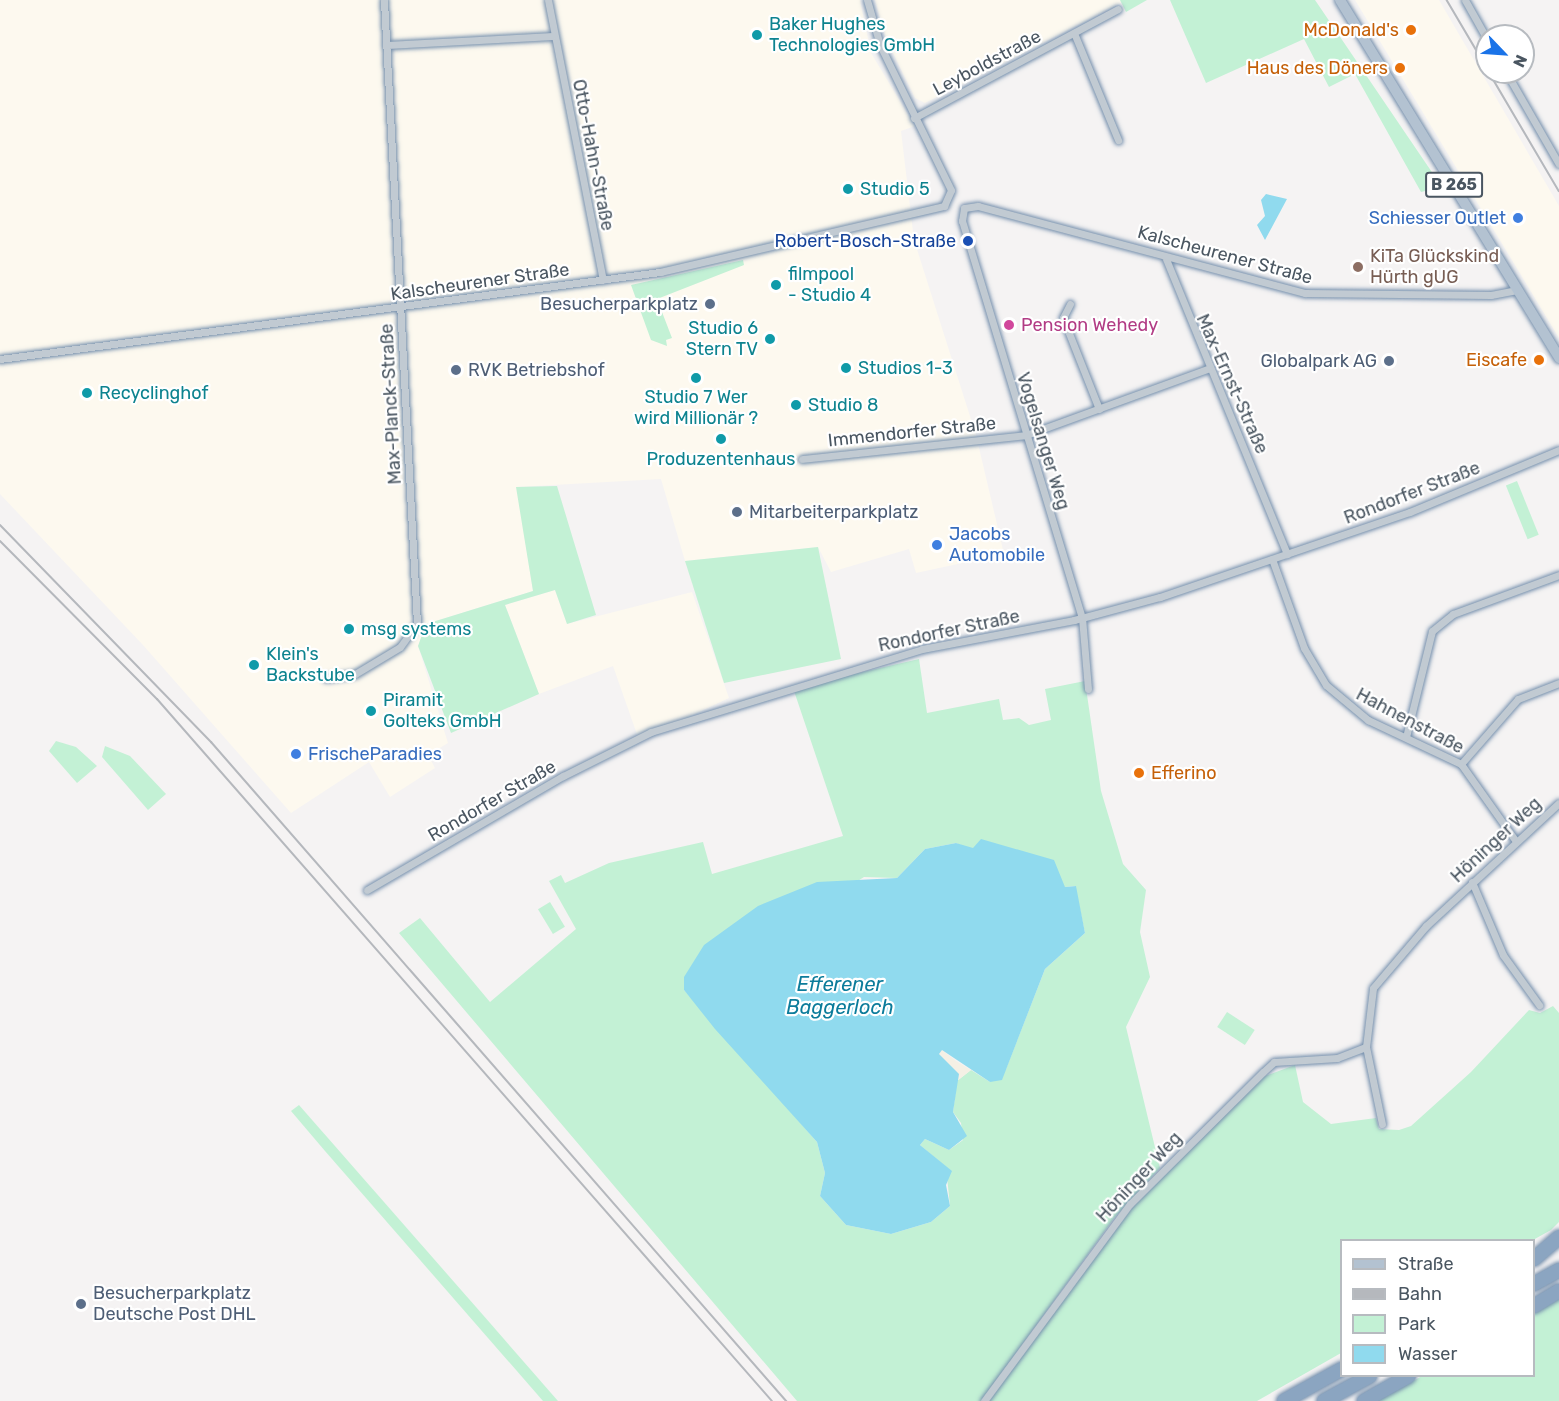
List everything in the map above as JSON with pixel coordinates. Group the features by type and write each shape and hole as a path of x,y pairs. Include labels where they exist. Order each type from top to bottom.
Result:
{"highway":[{"path":"1535,1258 1559,1237"},
{"path":"1535,1259 1559,1247"},
{"path":"1535,1283 1559,1270"},
{"path":"1535,1305 1559,1291"},
{"path":"1284,1401 1340,1370"},
{"path":"1324,1401 1369,1377"},
{"path":"1337,1401 1370,1377"},
{"path":"1364,1401 1408,1377"}],"main road":[{"name":"B 265","path":"1340,0 1559,358"}],"street":[{"name":"Max-Planck-Straße","path":"326,678 355,674 400,647 417,624 384,0"},
{"name":"Otto-Hahn-Straße","path":"548,0 603,280"},
{"path":"867,0 879,45 914,118"},
{"path":"1465,0 1479,24"},
{"name":"Leyboldstraße","path":"914,118 1118,9"},
{"path":"1074,33 1118,140"},
{"path":"386,45 554,36"},
{"path":"1513,84 1559,164"},
{"name":"Kalscheurener Straße","path":"0,359 603,280 939,208 952,195 914,118"},
{"name":"Kalscheurener Straße","path":"967,205 1166,259 1322,296 1491,295 1516,290"},
{"name":"Vogelsanger Weg","path":"967,205 962,221 1082,618 1088,689"},
{"name":"Max-Ernst-Straße","path":"1166,259 1207,369 1221,389 1287,555"},
{"path":"1070,304 1063,318 1099,409"},
{"path":"1548,343 1559,337"},
{"name":"Immendorfer Straße","path":"802,459 1026,435 1207,369"},
{"name":"Rondorfer Straße","path":"367,890 563,776 651,732 922,650 1082,618 1287,555 1410,512 1559,450"},
{"name":"Hahnenstraße","path":"1272,559 1304,648 1326,685 1352,710 1461,764 1515,840"},
{"path":"1406,737 1432,631 1453,614 1559,575"},
{"path":"1461,764 1518,699 1559,683"},
{"name":"Höninger Weg","path":"1382,1124 1366,1047 1368,1006 1381,975 1515,840 1559,803"},
{"path":"1472,882 1503,955 1539,1005"},
{"name":"Höninger Weg","path":"984,1401 1130,1204 1274,1062 1337,1059 1366,1047"}],"shaded area":[{"path":"0,0 860,0 871,53 915,126 901,131 914,240 976,435 1004,554 916,573 909,549 831,572 818,547 685,561 661,479 517,487 533,591 426,624 418,646 448,743 428,755 435,768 390,797 369,762 291,813 143,645 0,494"},
{"path":"875,0 1120,0 1121,3 925,103 915,98 886,39"},
{"path":"1355,0 1439,0 1475,62 1475,84 1488,84 1559,206 1559,338"},
{"path":"555,590 567,624 692,592 729,698 639,740 613,666 539,694 505,605"}],"green space":[{"path":"1120,0 1147,0 1126,12"},
{"path":"1170,0 1315,0 1442,187 1421,192 1355,74 1329,87 1304,39 1206,83"},
{"path":"743,260 744,265 657,299 672,338 666,340 667,346 651,340 631,285"},
{"path":"1517,481 1539,535 1528,539 1506,485"},
{"path":"557,486 596,615 567,624 555,590 505,605 539,694 451,733 418,646 426,624 533,591 516,487"},
{"path":"818,547 841,659 724,683 685,561"},
{"path":"919,659 927,713 999,699 1003,720 1019,718 1029,725 1051,720 1045,689 1085,681 1101,791 1123,864 1146,890 1140,932 1150,977 1126,1027 1160,1168 1115,1217 981,1401 797,1401 399,933 420,918 490,1002 576,929 549,881 561,875 565,883 609,863 703,842 712,874 843,836 793,688","holes":["956,843 1065,887 1075,886 1085,933 1045,969 1006,1069 990,1082 971,1070 957,1081 953,1112 961,1123 963,1140 949,1150 925,1139 920,1145 946,1167 950,1206 931,1222 891,1234 846,1225 820,1196 825,1173 817,1142 684,990 864,877 897,878 925,849"]},
{"path":"56,741 76,747 97,766 77,783 49,751"},
{"path":"105,746 130,756 166,794 148,810 102,757"},
{"path":"550,902 565,927 553,934 538,909"},
{"path":"1553,1006 1559,1013 1559,1222 1551,1230 1535,1239 1340,1239 1340,1354 1257,1401 987,1401 1133,1207 1265,1076 1295,1065 1303,1102 1331,1124 1376,1118 1379,1129 1399,1130 1411,1126 1471,1072 1529,1010 1540,1013"},
{"path":"1227,1012 1255,1030 1245,1045 1217,1027"},
{"path":"299,1105 558,1401 543,1401 291,1111"},
{"path":"1559,1299 1559,1401 1377,1401 1420,1377 1535,1377 1535,1313"}],"sand":[{"path":"942,1050 971,1070 957,1081 939,1054"}],"water":[{"path":"1266,194 1287,199 1265,240 1257,225 1265,216 1261,200"},
{"name":"Efferener Baggerloch","path":"981,839 1054,860 1065,887 1076,886 1085,933 1045,969 1002,1080 990,1082 942,1050 939,1054 959,1074 953,1112 967,1136 949,1150 925,1139 920,1145 952,1171 946,1185 950,1206 931,1222 891,1234 846,1225 820,1196 825,1173 817,1142 715,1029 684,990 684,977 704,945 758,906 817,882 897,878 925,849 956,843 973,848"}],"tram line":[{"path":"1447,0 1475,48"},
{"path":"1496,84 1559,191"}],"railway":[{"path":"0,525 211,742 786,1401"},
{"path":"0,541 157,699 772,1401"}],"place":[{"name":"McDonald's","path":"1411,30"},
{"name":"Baker Hughes Technologies GmbH","path":"757,35"},
{"name":"Haus des Döners","path":"1400,68"},
{"name":"Studio 5","path":"848,189"},
{"name":"Schiesser Outlet","path":"1518,218"},
{"name":"Robert-Bosch-Straße","path":"968,241"},
{"name":"KiTa Glückskind Hürth gUG","path":"1358,267"},
{"name":"filmpool - Studio 4","path":"776,285"},
{"name":"Besucherparkplatz","path":"710,304"},
{"name":"Pension Wehedy","path":"1009,325"},
{"name":"Studio 6 Stern TV","path":"770,339"},
{"name":"Eiscafe","path":"1539,360"},
{"name":"Globalpark AG","path":"1389,361"},
{"name":"Studios 1-3","path":"846,368"},
{"name":"RVK Betriebshof","path":"456,370"},
{"name":"Studio 7 Wer wird Millionär ?","path":"696,378"},
{"name":"Recyclinghof","path":"87,393"},
{"name":"Studio 8","path":"796,405"},
{"name":"Produzentenhaus","path":"721,439"},
{"name":"Mitarbeiterparkplatz","path":"737,512"},
{"name":"Jacobs Automobile","path":"937,545"},
{"name":"msg systems","path":"349,629"},
{"name":"Klein's Backstube","path":"254,665"},
{"name":"Piramit Golteks GmbH","path":"371,711"},
{"name":"FrischeParadies","path":"296,754"},
{"name":"Efferino","path":"1139,773"},
{"name":"Besucherparkplatz Deutsche Post DHL","path":"81,1304"}]}
